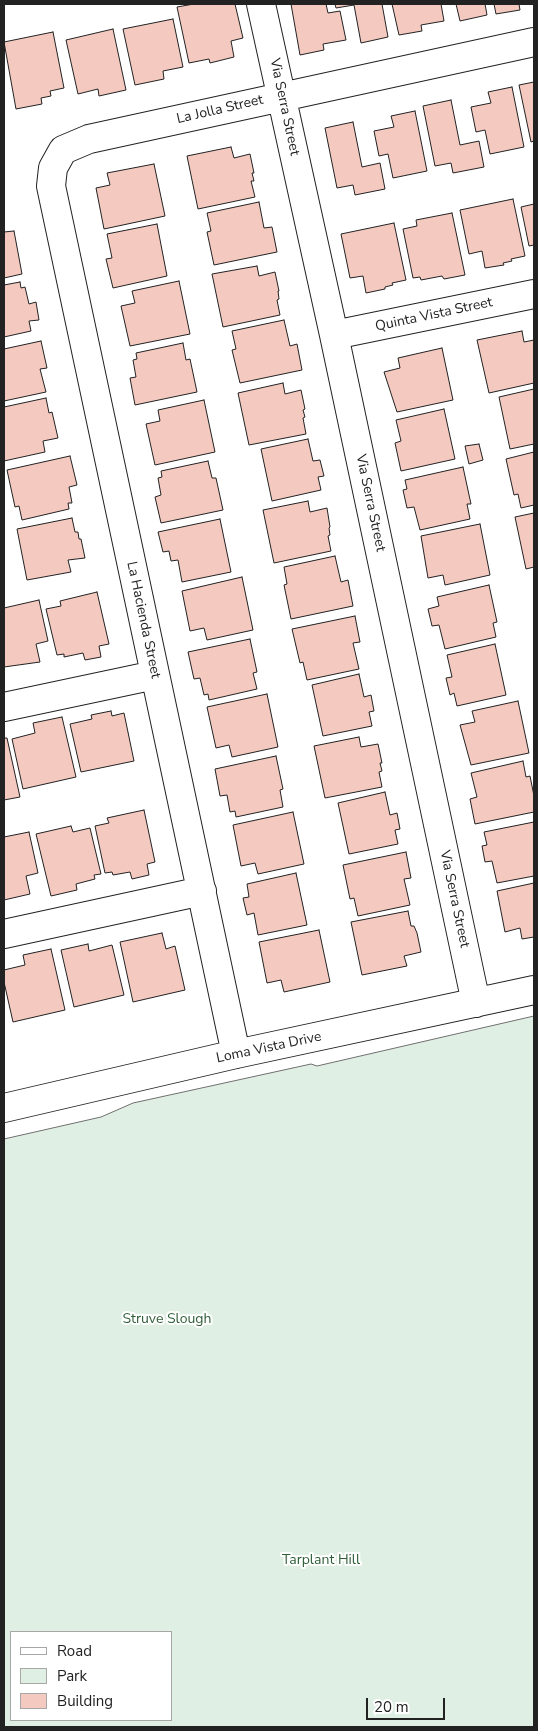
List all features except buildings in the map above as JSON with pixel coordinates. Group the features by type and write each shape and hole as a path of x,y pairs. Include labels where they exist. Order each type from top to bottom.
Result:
{"street":[{"name":"Via Serra Street","path":"261,4 334,335 476,1003"},
{"name":"La Jolla Street","path":"52,186 51,176 56,158 63,150 89,139 534,42"},
{"name":"La Hacienda Street","path":"52,186 236,1054"},
{"name":"Quinta Vista Street","path":"334,335 534,294"},
{"path":"4,707 155,675"},
{"path":"4,934 202,891"},
{"name":"Loma Vista Drive","path":"4,1108 236,1054 534,990"}],"green space":[{"path":"534,1016 534,1727 4,1727 4,1139 101,1117 133,1103 311,1064 317,1066"}],"park label":[{"name":"Struve Slough","path":"167,1320"},
{"name":"Tarplant Hill","path":"321,1561"}]}
